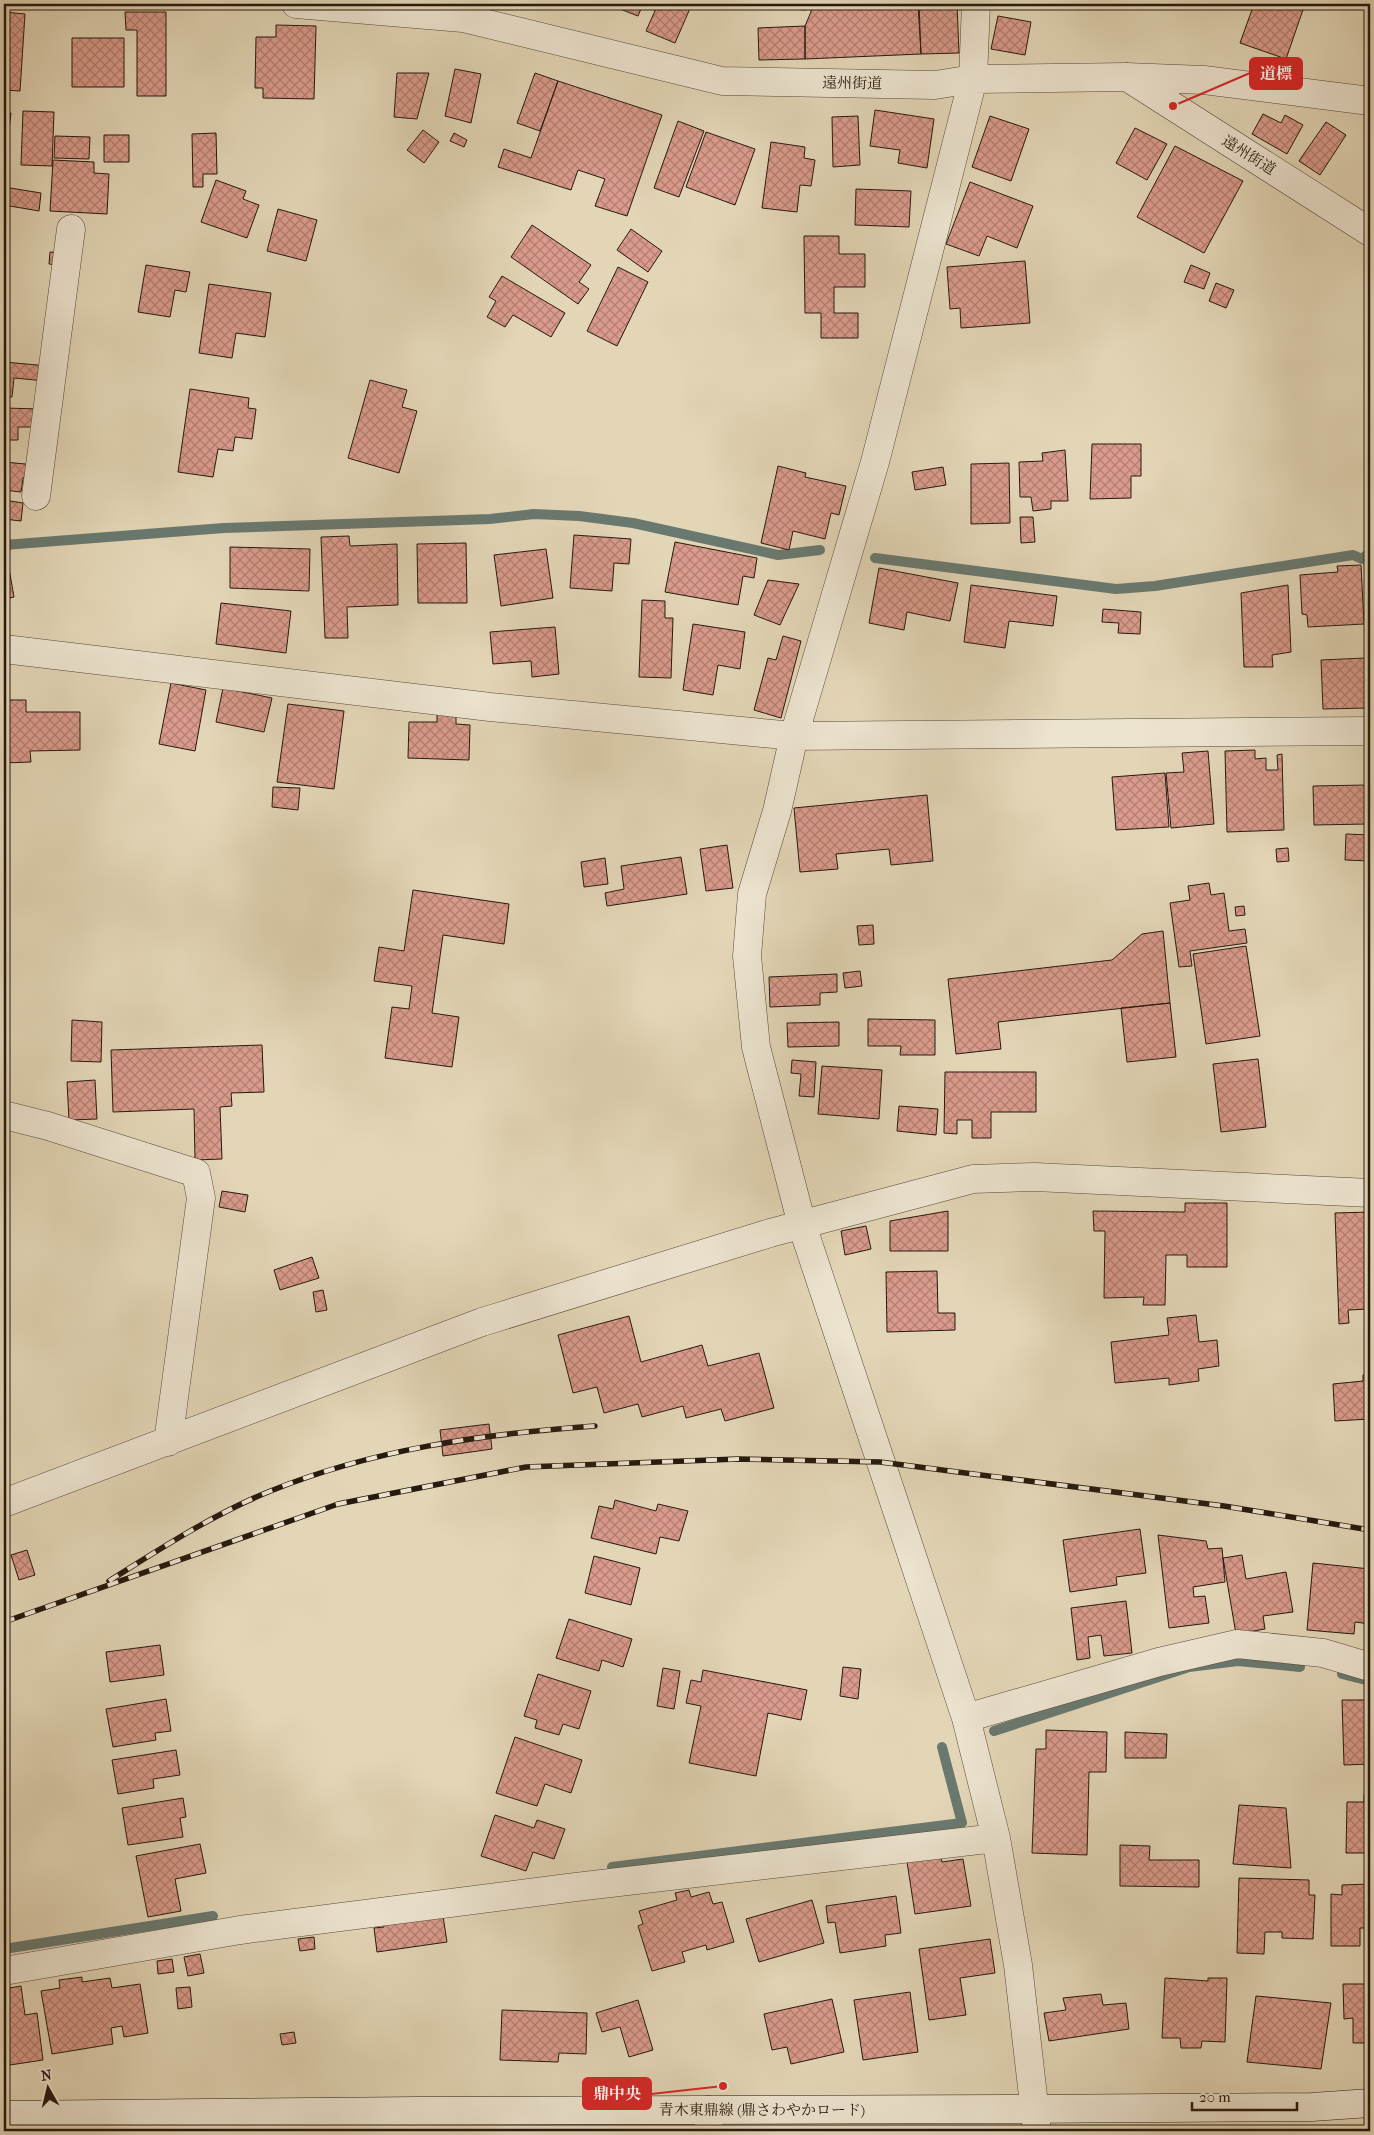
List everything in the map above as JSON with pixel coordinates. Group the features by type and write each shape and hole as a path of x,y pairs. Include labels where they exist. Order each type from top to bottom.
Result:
{"street":[{"name":"遠州街道","path":"296,4 463,18 722,81 935,85 973,79 1126,77 1370,232"},
{"path":"976,4 973,79 875,462 794,736 777,811 752,894 747,956 756,1047 802,1225 966,1718 996,1838 1018,1965 1036,2120"},
{"path":"1126,77 1204,80 1370,101"},
{"path":"36,496 71,229"},
{"path":"4,649 490,707 794,736 1370,731"},
{"path":"4,1115 48,1126 196,1173 201,1198 168,1442"},
{"path":"4,1503 482,1322 802,1225 973,1180 1035,1177 1370,1193"},
{"path":"966,1718 1159,1662 1237,1644 1323,1653 1370,1667"},
{"path":"4,1971 240,1930 576,1887 996,1838"},
{"name":"青木東鼎線 (鼎さわやかロード)","path":"4,2115 140,2123 416,2111 708,2121 1036,2120 1370,2104"}],"building":[{"path":"607,4 643,4 638,16"},
{"path":"658,4 692,4 675,43 646,31"},
{"path":"760,4 807,4 806,10 760,7"},
{"path":"811,4 918,4 921,54 805,59 805,26 811,12"},
{"path":"919,4 957,4 959,53 921,54"},
{"path":"1254,4 1305,4 1286,59 1240,43"},
{"path":"4,12 25,14 20,91 4,90"},
{"path":"125,12 166,12 166,96 137,96 137,30 126,30"},
{"path":"998,16 1031,22 1025,55 991,49"},
{"path":"276,25 316,26 314,99 263,98 263,88 255,88 256,37 276,37"},
{"path":"805,26 805,59 759,60 758,28"},
{"path":"72,38 124,38 124,87 72,87"},
{"path":"455,69 481,74 471,123 445,116"},
{"path":"397,73 429,73 417,119 394,117"},
{"path":"535,73 558,81 540,131 517,123"},
{"path":"558,81 662,115 627,216 595,206 605,179 578,170 571,190 498,167 504,149 531,158"},
{"path":"875,110 934,119 927,168 898,163 900,150 870,146"},
{"path":"23,111 54,112 52,166 21,165"},
{"path":"4,112 11,113 4,171"},
{"path":"1263,114 1281,123 1285,115 1303,125 1287,154 1252,134"},
{"path":"858,116 860,165 833,167 832,117"},
{"path":"990,116 1029,129 1011,181 972,167"},
{"path":"678,121 704,131 679,197 654,188"},
{"path":"1326,122 1346,135 1320,175 1299,161"},
{"path":"1135,128 1167,144 1147,180 1116,163"},
{"path":"423,130 439,142 424,163 407,150"},
{"path":"706,132 755,149 735,205 686,187"},
{"path":"216,133 217,174 203,174 203,187 193,187 192,134"},
{"path":"454,133 467,140 464,147 450,141"},
{"path":"104,135 129,135 129,162 104,162"},
{"path":"55,136 90,137 89,159 54,158"},
{"path":"771,142 805,147 804,158 815,160 811,186 800,185 797,212 762,208"},
{"path":"1175,146 1243,181 1204,253 1137,217"},
{"path":"53,160 94,162 94,173 109,174 107,214 50,211"},
{"path":"216,180 246,191 243,199 259,205 247,238 201,222"},
{"path":"970,182 1033,206 1017,248 987,236 979,256 946,244"},
{"path":"4,187 41,193 39,211 4,205"},
{"path":"856,189 911,191 909,227 855,225"},
{"path":"278,209 317,220 306,261 267,251"},
{"path":"532,225 591,265 579,282 589,289 578,304 511,257"},
{"path":"631,229 662,251 648,272 617,250"},
{"path":"804,236 839,236 839,254 865,254 865,287 834,287 834,313 858,313 858,338 821,338 821,313 805,313"},
{"path":"50,252 61,253 59,265 49,264"},
{"path":"1025,261 1030,323 961,328 960,308 950,309 947,267"},
{"path":"146,265 190,272 186,292 175,290 170,317 138,312"},
{"path":"1191,265 1210,273 1204,289 1184,282"},
{"path":"618,267 648,282 617,346 587,331"},
{"path":"502,276 565,313 551,337 513,315 505,327 487,317 496,301 489,297"},
{"path":"1216,283 1234,290 1226,308 1209,301"},
{"path":"209,284 271,293 265,337 236,333 232,358 199,353"},
{"path":"4,362 48,366 46,381 14,378 12,397 4,397"},
{"path":"370,380 407,390 402,407 417,411 399,473 348,458"},
{"path":"190,389 249,398 248,408 256,409 252,439 235,437 233,451 218,449 213,477 178,472"},
{"path":"4,408 41,409 41,427 18,427 18,440 4,440"},
{"path":"1092,444 1141,444 1141,476 1131,476 1131,498 1090,499"},
{"path":"1065,450 1068,501 1051,501 1051,509 1033,511 1031,497 1020,497 1019,462 1043,461 1042,453"},
{"path":"4,462 36,465 34,479 23,478 21,492 4,490"},
{"path":"1009,463 1010,523 971,524 971,464"},
{"path":"778,466 806,473 805,477 846,486 839,515 831,513 825,539 793,531 789,550 761,543"},
{"path":"943,467 946,485 915,490 912,472"},
{"path":"4,500 23,503 21,521 4,519"},
{"path":"1020,517 1033,517 1035,542 1021,543"},
{"path":"574,535 631,539 629,564 614,563 612,591 570,588"},
{"path":"349,536 350,546 397,544 398,605 347,607 348,638 325,638 321,537"},
{"path":"675,542 757,558 754,578 743,576 738,605 665,592"},
{"path":"466,543 467,603 418,603 417,544"},
{"path":"230,547 310,549 309,591 230,588"},
{"path":"546,549 553,598 501,606 494,555"},
{"path":"7,557 14,597 4,599 4,558"},
{"path":"1361,565 1364,624 1308,627 1307,615 1302,614 1300,575 1338,572 1337,566"},
{"path":"879,568 958,583 950,621 907,612 904,630 869,623"},
{"path":"768,580 799,584 780,625 754,615"},
{"path":"971,585 1057,596 1053,626 1009,621 1005,648 964,642"},
{"path":"1288,585 1291,652 1272,655 1273,667 1244,667 1241,593"},
{"path":"642,600 665,601 665,618 673,618 671,678 639,677"},
{"path":"221,603 291,611 286,653 216,644"},
{"path":"1103,609 1141,612 1140,634 1118,633 1119,623 1102,622"},
{"path":"693,624 745,632 740,669 718,665 713,695 683,690"},
{"path":"555,627 559,674 532,677 531,661 493,664 490,632"},
{"path":"783,636 801,641 781,718 754,710 768,658 776,660"},
{"path":"1365,658 1368,708 1323,709 1321,660"},
{"path":"171,683 206,690 195,751 159,744"},
{"path":"223,688 272,698 264,732 216,722"},
{"path":"6,700 26,700 26,712 80,712 80,750 30,751 31,762 4,763 4,717 7,717"},
{"path":"288,704 344,711 334,789 277,782"},
{"path":"437,710 456,711 456,724 470,725 469,760 408,758 409,722 437,722"},
{"path":"1255,750 1255,759 1266,758 1266,770 1278,770 1277,755 1282,754 1284,830 1227,832 1225,751"},
{"path":"1208,751 1214,824 1171,828 1166,773 1184,772 1182,753"},
{"path":"1165,773 1169,827 1116,830 1112,777"},
{"path":"1367,785 1368,824 1314,825 1313,786"},
{"path":"273,787 300,788 298,810 272,807"},
{"path":"927,795 933,861 891,865 889,849 836,854 838,869 800,872 794,808"},
{"path":"1346,834 1370,835 1370,861 1345,860"},
{"path":"727,845 733,888 706,891 700,849"},
{"path":"1288,848 1289,861 1277,862 1276,849"},
{"path":"681,857 687,894 607,906 605,893 624,889 621,866"},
{"path":"605,858 608,884 584,887 581,862"},
{"path":"1209,883 1211,895 1224,893 1229,931 1245,929 1247,943 1190,951 1192,966 1179,967 1170,903 1190,900 1188,886"},
{"path":"413,890 509,904 504,944 443,935 432,1013 459,1017 452,1067 385,1058 392,1007 409,1009 412,986 374,981 379,947 404,951"},
{"path":"1244,906 1245,915 1236,916 1235,907"},
{"path":"873,925 874,944 859,945 857,926"},
{"path":"1163,931 1170,1003 998,1022 1001,1049 956,1054 948,979 1112,960 1142,934"},
{"path":"1246,946 1260,1036 1206,1044 1193,954"},
{"path":"860,971 862,986 845,988 843,973"},
{"path":"837,974 837,992 820,993 820,1005 770,1007 769,977"},
{"path":"4,978 8,1018 4,1018"},
{"path":"1170,1003 1176,1057 1127,1062 1121,1008"},
{"path":"868,1019 935,1020 935,1055 900,1055 901,1046 868,1046"},
{"path":"72,1020 102,1022 101,1062 71,1061"},
{"path":"839,1022 839,1046 788,1047 787,1023"},
{"path":"262,1045 264,1092 231,1093 232,1106 220,1107 222,1159 195,1160 194,1109 113,1112 111,1050"},
{"path":"1258,1059 1266,1127 1221,1132 1213,1064"},
{"path":"792,1060 816,1062 814,1097 799,1096 801,1074 791,1073"},
{"path":"822,1066 882,1070 879,1119 818,1114"},
{"path":"945,1072 1036,1072 1036,1112 991,1112 991,1138 972,1138 972,1120 957,1120 957,1134 944,1133"},
{"path":"95,1080 97,1119 69,1120 67,1082"},
{"path":"899,1106 938,1109 936,1135 897,1131"},
{"path":"222,1191 248,1195 245,1212 219,1207"},
{"path":"1185,1203 1227,1203 1227,1267 1187,1267 1187,1255 1166,1255 1165,1305 1143,1305 1144,1297 1104,1298 1105,1231 1094,1231 1093,1211 1185,1212"},
{"path":"948,1211 948,1251 890,1251 890,1221"},
{"path":"1370,1212 1370,1309 1348,1310 1349,1323 1339,1324 1335,1213"},
{"path":"866,1226 871,1249 845,1255 841,1231"},
{"path":"312,1257 319,1278 280,1290 274,1270"},
{"path":"937,1271 938,1313 955,1313 955,1330 887,1332 886,1272"},
{"path":"323,1290 327,1310 316,1312 313,1292"},
{"path":"1196,1315 1199,1342 1217,1340 1219,1366 1198,1369 1199,1381 1169,1385 1169,1378 1115,1383 1111,1342 1169,1335 1167,1318"},
{"path":"629,1316 641,1362 702,1345 708,1366 759,1353 774,1408 725,1421 721,1409 686,1418 683,1406 642,1417 638,1404 604,1413 597,1387 573,1393 558,1335"},
{"path":"1370,1374 1370,1419 1335,1421 1333,1384 1363,1381 1363,1375"},
{"path":"489,1424 492,1449 443,1456 440,1430"},
{"path":"615,1500 656,1511 658,1504 688,1511 679,1541 660,1537 656,1554 591,1538 599,1506 613,1509"},
{"path":"1140,1529 1146,1573 1116,1577 1117,1585 1070,1592 1063,1540"},
{"path":"1158,1535 1206,1541 1208,1549 1222,1548 1225,1582 1193,1587 1194,1597 1205,1596 1209,1623 1169,1628"},
{"path":"27,1550 35,1575 19,1580 11,1555"},
{"path":"1242,1555 1246,1579 1286,1572 1293,1612 1263,1616 1265,1629 1236,1634 1223,1558"},
{"path":"594,1556 640,1568 631,1605 585,1593"},
{"path":"1313,1563 1370,1569 1370,1624 1355,1622 1354,1634 1307,1630"},
{"path":"1126,1601 1132,1653 1104,1656 1101,1635 1088,1637 1090,1658 1077,1660 1071,1608"},
{"path":"569,1619 632,1639 623,1667 602,1660 599,1671 556,1658"},
{"path":"160,1645 164,1675 110,1682 106,1652"},
{"path":"843,1667 861,1669 858,1699 840,1696"},
{"path":"663,1668 680,1671 674,1709 657,1706"},
{"path":"703,1670 807,1690 801,1720 768,1713 756,1776 689,1763 701,1706 686,1703 691,1680 701,1682"},
{"path":"538,1674 591,1691 579,1729 563,1724 559,1735 535,1728 537,1720 524,1716"},
{"path":"166,1699 171,1731 155,1733 156,1740 113,1747 106,1709"},
{"path":"1342,1700 1370,1700 1370,1764 1344,1765"},
{"path":"1046,1730 1107,1732 1106,1772 1089,1772 1087,1855 1032,1853 1036,1749 1046,1749"},
{"path":"1125,1732 1167,1734 1166,1758 1125,1758"},
{"path":"515,1737 582,1760 571,1793 545,1784 537,1806 496,1793"},
{"path":"176,1750 180,1775 153,1779 154,1788 118,1794 112,1760"},
{"path":"1364,1794 1370,1794 1370,1853 1346,1853 1347,1802 1364,1802"},
{"path":"183,1798 186,1817 180,1818 183,1837 128,1845 122,1808"},
{"path":"1239,1805 1286,1808 1291,1868 1233,1864"},
{"path":"495,1815 534,1828 537,1820 565,1829 554,1859 533,1852 526,1871 481,1856"},
{"path":"200,1844 206,1873 175,1879 181,1911 148,1917 136,1856"},
{"path":"1120,1845 1150,1846 1149,1860 1199,1860 1199,1887 1120,1886"},
{"path":"941,1857 942,1862 963,1859 971,1906 915,1914 907,1862"},
{"path":"1239,1878 1309,1880 1309,1895 1315,1895 1313,1939 1282,1938 1282,1932 1265,1932 1264,1954 1237,1953"},
{"path":"1370,1884 1370,1928 1360,1928 1360,1946 1331,1946 1331,1894 1342,1895 1342,1885"},
{"path":"689,1890 691,1897 709,1892 713,1904 722,1902 734,1942 707,1950 706,1945 682,1952 685,1962 652,1971 638,1926 643,1924 639,1911 677,1900 675,1893"},
{"path":"896,1896 901,1933 885,1935 886,1946 840,1953 835,1922 828,1923 826,1906"},
{"path":"812,1900 824,1943 759,1962 746,1919"},
{"path":"443,1916 447,1942 377,1952 374,1928 384,1927 383,1919"},
{"path":"314,1937 315,1949 300,1951 298,1939"},
{"path":"990,1939 995,1973 960,1978 966,2015 929,2020 919,1949"},
{"path":"200,1954 204,1973 188,1976 184,1957"},
{"path":"172,1959 174,1972 158,1974 157,1961"},
{"path":"82,1977 82,1982 110,1978 112,1988 140,1984 148,2033 124,2037 122,2026 111,2028 113,2044 52,2054 41,1991 60,1988 59,1980"},
{"path":"1165,1978 1208,1981 1208,1978 1227,1978 1225,2042 1202,2041 1201,2048 1181,2048 1180,2038 1162,2038"},
{"path":"1343,1984 1370,1984 1370,2043 1353,2043 1353,2018 1344,2019"},
{"path":"21,1986 25,2015 37,2013 43,2060 10,2065 8,2049 4,2050 4,1989"},
{"path":"190,1987 192,2007 178,2009 176,1988"},
{"path":"910,1992 918,2052 863,2060 854,2000"},
{"path":"1101,1994 1103,2005 1126,2003 1129,2029 1049,2041 1044,2013 1066,2010 1063,1998"},
{"path":"1256,1996 1331,2003 1321,2069 1247,2062"},
{"path":"832,1999 844,2052 791,2064 787,2047 772,2050 764,2014"},
{"path":"638,2000 653,2050 629,2057 620,2027 602,2032 596,2013"},
{"path":"502,2010 587,2013 586,2054 559,2053 558,2062 500,2060"},
{"path":"294,2032 296,2043 282,2045 280,2034"}],"waterway":[{"path":"4,545 224,528 490,519 534,514 579,516 633,523 778,555 820,550"},
{"path":"875,558 1116,589 1155,586 1353,555 1362,559 1370,552"},
{"path":"994,1731 1189,1667 1238,1661 1300,1667"},
{"path":"1342,1674 1370,1681"},
{"path":"612,1867 962,1823 942,1747"},
{"path":"4,1949 213,1916"}],"railway":[{"path":"109,1581 227,1511 268,1492 308,1477 388,1454 429,1446 511,1434 595,1426"},
{"path":"4,1622 338,1504 526,1467 738,1459 880,1462 1224,1506 1370,1530"}],"place":[{"name":"道標","path":"1173,106"},
{"name":"鼎中央","path":"723,2086"}]}
